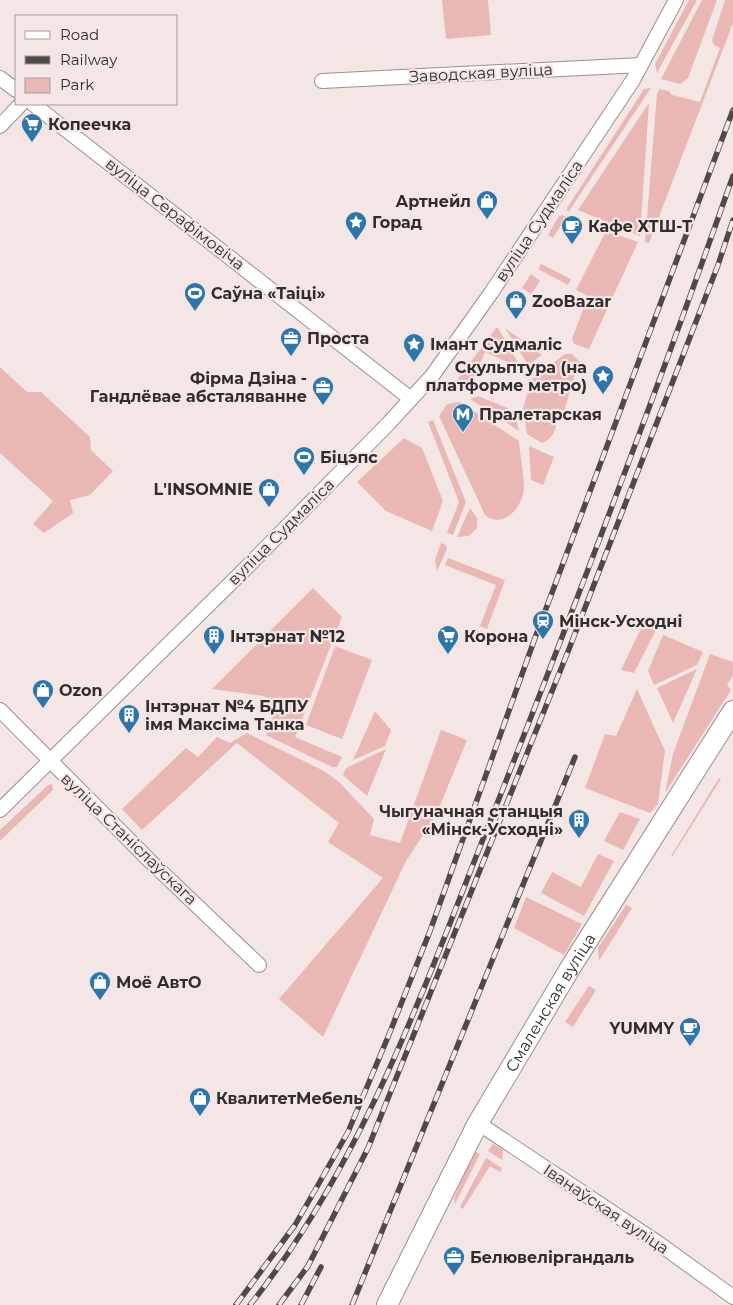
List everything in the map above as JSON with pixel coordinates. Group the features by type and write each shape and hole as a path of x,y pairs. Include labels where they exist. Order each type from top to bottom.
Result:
{"main road":[{"name":"Смаленская вуліца","path":"387,1305 478,1123 572,965 733,711"}],"street":[{"name":"вуліца Судмаліса","path":"0,810 249,565 432,376 491,293 641,65 676,0"},
{"name":"Заводская вуліца","path":"322,81 641,65"},
{"path":"0,78 15,89"},
{"path":"0,126 20,105"},
{"name":"вуліца Серафімовіча","path":"34,105 411,399"},
{"name":"вуліца Станіслаўскага","path":"0,710 50,762 259,966"},
{"name":"Іванаўская вуліца","path":"478,1123 658,1243 733,1297"}],"green space":[{"path":"442,0 488,0 491,35 446,39"},
{"path":"689,0 697,0 657,73 655,64"},
{"path":"702,0 717,0 688,78 680,84 661,79"},
{"path":"725,0 733,0 733,23 649,243 645,242 657,93 660,89 669,91 672,95 700,102 720,48 714,45 712,40"},
{"path":"651,88 569,211 567,211 567,208 644,89"},
{"path":"649,103 640,236 578,210"},
{"path":"563,215 566,217 553,238 548,235 559,216"},
{"path":"606,231 638,242 589,349 574,344 572,339 588,296 576,290"},
{"path":"541,264 571,279 568,285 538,269"},
{"path":"531,274 540,281 531,294 522,288"},
{"path":"496,328 498,328 521,368 485,352 469,390 460,392 456,388 455,383"},
{"path":"505,328 542,355 528,365"},
{"path":"565,354 572,354 580,362 580,367 577,367 564,412 560,412 553,434 542,443 527,434 523,408 532,379"},
{"path":"0,367 27,392 41,392 90,437 91,450 113,471 90,495 70,500 73,513 44,533 33,524 53,501 0,453"},
{"path":"478,396 514,411 519,431 470,399"},
{"path":"460,402 519,441 524,482 523,495 516,509 505,518 499,520 492,519 485,515 439,416 447,404"},
{"path":"433,420 466,502 453,535 447,533 459,502 428,422"},
{"path":"404,438 422,448 443,501 432,531 386,511 357,482"},
{"path":"529,446 554,457 543,485 531,480"},
{"path":"470,508 477,518 477,528 469,536 457,537"},
{"path":"441,543 446,545 447,549 437,571 435,560"},
{"path":"448,558 505,580 487,629 480,626 496,585 445,565"},
{"path":"313,588 342,617 295,737 342,757 337,767 332,767 266,735 273,715 271,706 264,696 212,689"},
{"path":"645,620 658,626 634,673 621,670"},
{"path":"663,635 703,652 697,665 654,685 648,671"},
{"path":"335,646 372,660 342,739 306,725"},
{"path":"710,654 733,662 733,675 727,685 731,690 665,793 673,754"},
{"path":"697,669 673,723 657,688"},
{"path":"637,689 665,751 658,804 650,813 585,788 605,734 616,736"},
{"path":"375,711 391,730 385,746 353,760"},
{"path":"441,730 467,740 436,815 406,861 323,1037 279,999 383,878 328,842 339,823 237,743 142,830 122,809 186,748 198,757 217,737 230,743 247,733 324,771 339,782 374,819 370,835 400,843"},
{"path":"386,749 367,796 343,775 346,768"},
{"path":"719,778 721,779 672,857 671,856"},
{"path":"52,784 53,790 0,841 0,830 48,785"},
{"path":"620,812 640,819 623,850 604,841"},
{"path":"598,854 614,861 584,916 541,893 552,872 581,887"},
{"path":"526,897 582,924 564,955 514,928"},
{"path":"626,905 632,908 599,961 598,948"},
{"path":"589,986 596,990 573,1027 565,1022"},
{"path":"493,1144 503,1150 502,1160 488,1151"},
{"path":"474,1151 480,1154 455,1204 454,1198"},
{"path":"486,1158 502,1168 500,1172 490,1166 463,1209 460,1207"}],"railway":[{"path":"236,1305 295,1225 318,1185 348,1132 388,1037 430,931 535,638 733,110"},
{"path":"250,1305 290,1250 326,1192 359,1133 415,1009 584,579 675,338 733,176"},
{"path":"279,1305 308,1266 368,1148 569,649 718,265 733,220"},
{"path":"352,1305 575,757"},
{"path":"301,1305 321,1267"}],"place":[{"name":"Копеечка","path":"32,143"},
{"name":"Артнейл","path":"487,220"},
{"name":"Горад","path":"356,241"},
{"name":"Кафе ХТШ-Т","path":"572,245"},
{"name":"Саўна «Таіці»","path":"195,312"},
{"name":"ZooBazar","path":"516,320"},
{"name":"Проста","path":"291,357"},
{"name":"Імант Судмаліс","path":"414,363"},
{"name":"Скульптура (на платформе метро)","path":"603,395"},
{"name":"Фірма Дзіна - Гандлёвае абсталяванне","path":"323,406"},
{"name":"Пралетарская","path":"463,433"},
{"name":"Біцэпс","path":"304,476"},
{"name":"L'INSOMNIE","path":"269,508"},
{"name":"Мінск-Усходні","path":"543,640"},
{"name":"Інтэрнат №12","path":"214,655"},
{"name":"Корона","path":"448,655"},
{"name":"Ozon","path":"43,709"},
{"name":"Інтэрнат №4 БДПУ імя Максіма Танка","path":"129,734"},
{"name":"Чыгуначная станцыя «Мінск-Усходні»","path":"579,839"},
{"name":"Моё АвтО","path":"100,1001"},
{"name":"YUMMY","path":"690,1047"},
{"name":"КвалитетМебель","path":"200,1117"},
{"name":"Белювеліргандаль","path":"454,1276"}]}
